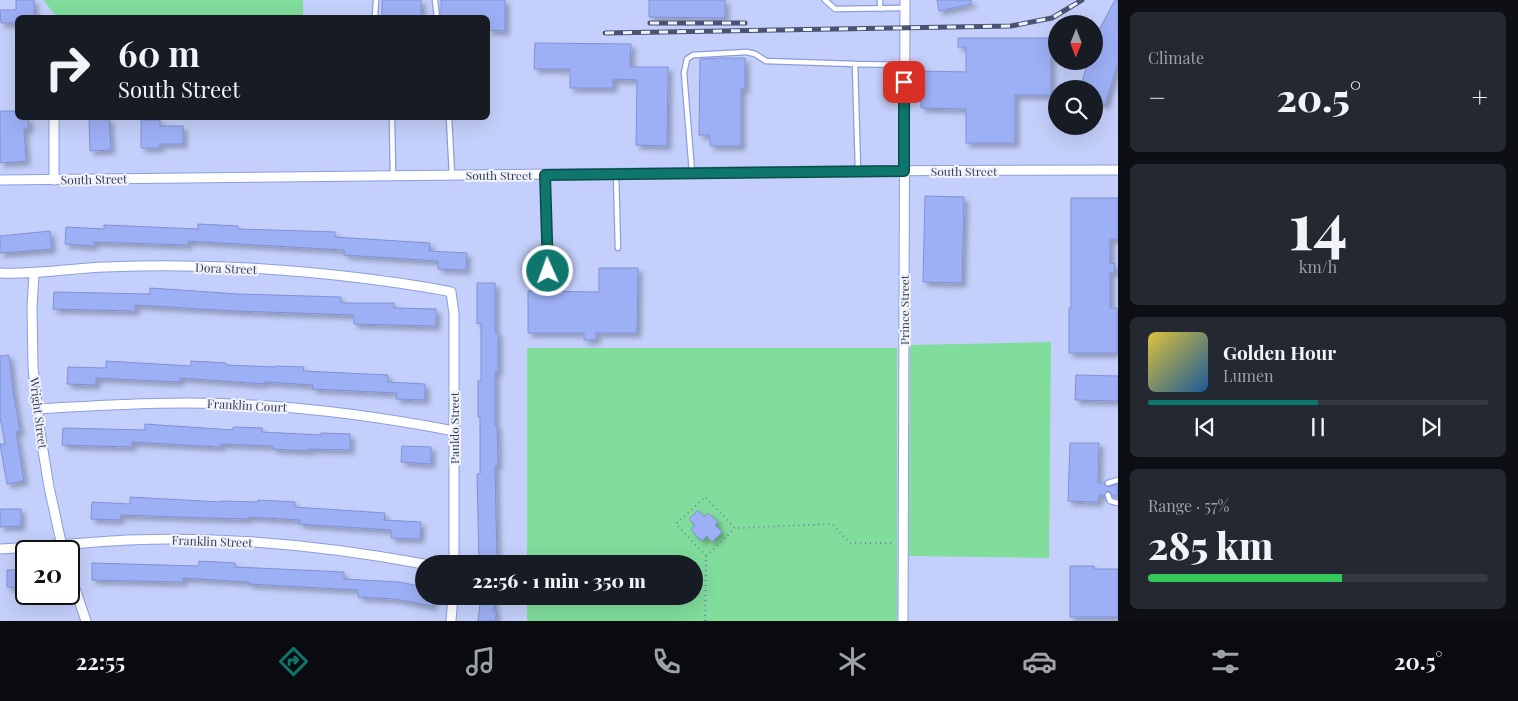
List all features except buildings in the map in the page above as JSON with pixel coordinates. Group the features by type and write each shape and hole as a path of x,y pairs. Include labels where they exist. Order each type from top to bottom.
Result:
{"street":[{"name":"Prince Street","path":"903,621 905,4"},
{"path":"54,120 54,180"},
{"name":"South Street","path":"0,180 1118,170"},
{"name":"Dora Street","path":"0,273 34,274 107,267 242,268 329,274 430,287 451,292"},
{"name":"Wright Street","path":"34,274 32,348 38,409 49,487 60,540"},
{"name":"Pauldo Street","path":"451,292 454,314 454,555"},
{"name":"Franklin Court","path":"38,409 132,404 238,404 285,407 373,417 454,430"},
{"name":"Franklin Street","path":"80,546 129,540 204,540 350,551 415,562"},
{"name":"Franklin Street","path":"0,549 15,549"},
{"path":"80,603 86,621"},
{"path":"451,621 452,605"}],"lane":[{"path":"375,15 376,0"},
{"path":"435,0 436,15"},
{"path":"825,0 835,9 880,9 905,4"},
{"path":"880,0 880,9"},
{"path":"692,173 684,73 687,59 693,55 747,52 755,54 766,61 904,65"},
{"path":"855,64 858,172"},
{"path":"392,120 393,176"},
{"path":"448,120 452,176"},
{"path":"616,174 618,248"},
{"path":"545,175 548,271"},
{"path":"1108,483 1118,480"},
{"path":"1108,495 1110,501 1118,503"}],"path":[{"path":"705,621 706,556 676,524 705,497 735,528"},
{"path":"706,556 735,528 832,524 850,543 898,544"}],"green space":[{"path":"43,0 303,0 303,15 55,15"},
{"path":"1051,342 1049,558 909,556 910,345"},
{"path":"527,348 897,348 897,621 527,621 527,605 703,605 703,555 527,555"}],"railway":[{"path":"605,33 1011,26 1052,18 1082,0"},
{"path":"650,23 745,23"}],"route":[{"path":"548,271 545,175 904,171 904,82"}]}
